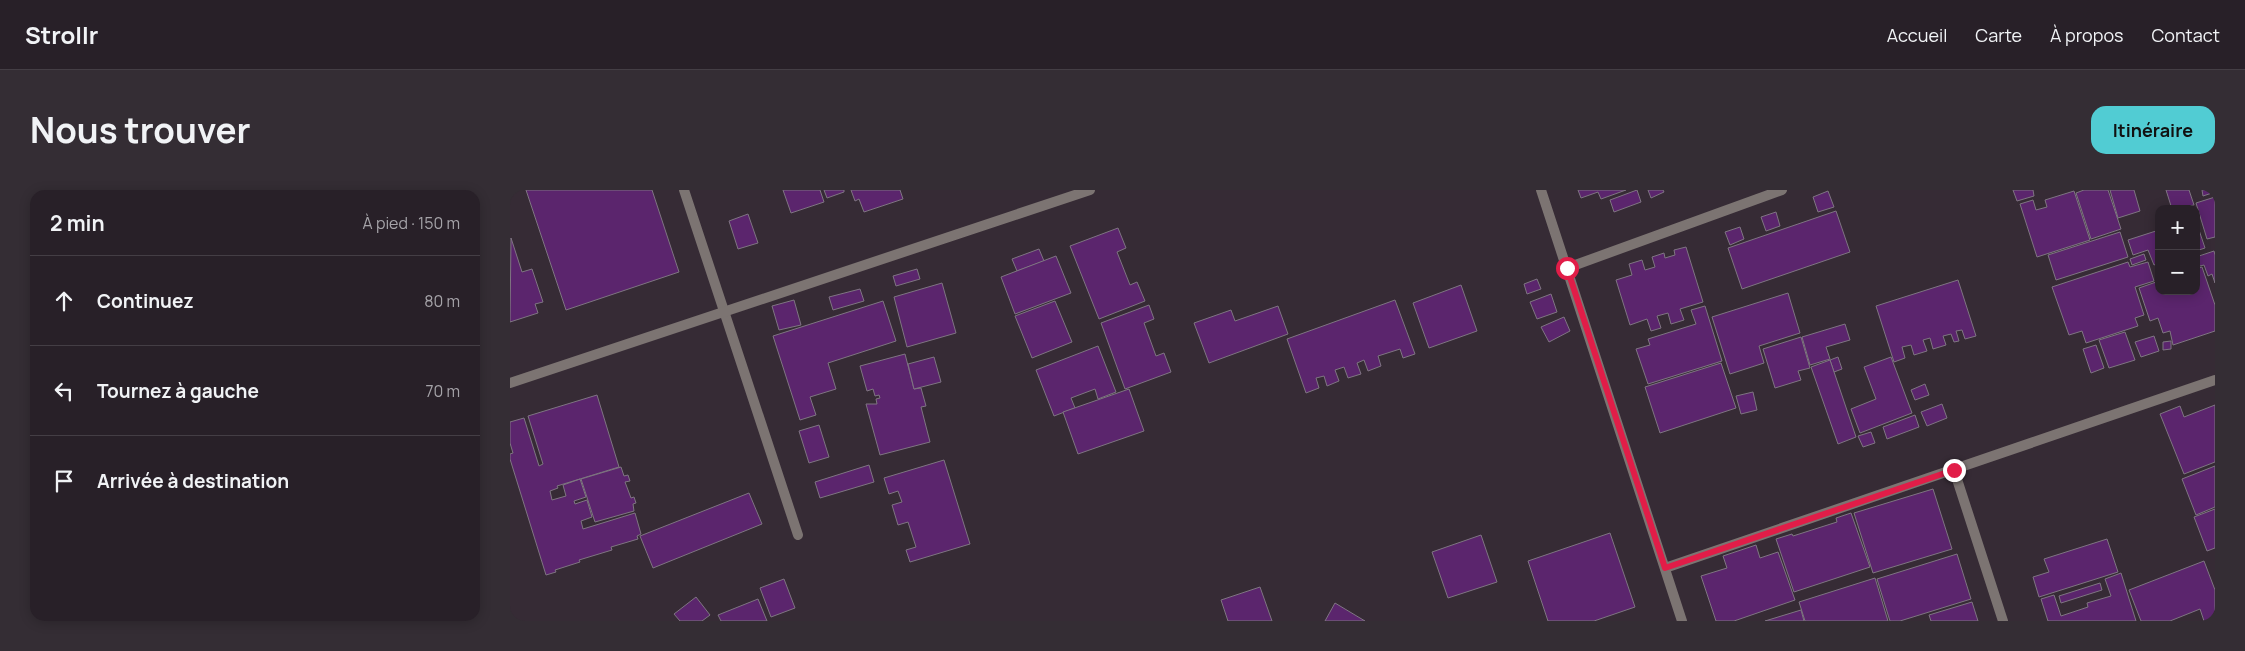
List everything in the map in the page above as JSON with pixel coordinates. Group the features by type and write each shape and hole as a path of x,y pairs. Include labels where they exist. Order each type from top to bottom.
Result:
{"street":[{"path":"684,190 798,535"},
{"path":"510,383 1090,190"},
{"path":"1541,190 1682,621"},
{"path":"1567,268 1782,190"},
{"path":"1665,568 2215,380"},
{"path":"1954,470 2003,621"}],"building":[{"path":"526,190 652,190 679,272 566,310"},
{"path":"783,190 820,190 824,202 791,213"},
{"path":"824,190 844,190 844,192 827,198"},
{"path":"851,190 900,190 903,199 864,212 859,199 855,201"},
{"path":"1578,190 1626,190 1601,199 1598,192 1581,198"},
{"path":"1637,190 1641,202 1614,212 1610,200"},
{"path":"1648,190 1663,190 1664,192 1651,198"},
{"path":"2013,190 2033,190 2034,196 2017,201"},
{"path":"2084,190 2108,190 2121,229 2091,239 2076,193"},
{"path":"2110,190 2134,190 2140,211 2118,218"},
{"path":"2166,190 2189,190 2194,205 2171,205"},
{"path":"2202,190 2215,190 2215,192 2203,196"},
{"path":"1828,191 1834,207 1818,212 1813,197"},
{"path":"2074,191 2090,240 2037,257 2020,204 2033,200 2036,210 2047,207 2045,200"},
{"path":"2215,197 2215,237 2207,239 2200,216 2200,205 2197,205 2196,203"},
{"path":"1836,211 1850,252 1742,289 1728,248"},
{"path":"1776,212 1780,226 1766,231 1761,217"},
{"path":"748,214 758,243 738,249 729,221"},
{"path":"1740,227 1744,239 1730,245 1725,232"},
{"path":"1118,228 1126,248 1117,252 1130,285 1137,282 1145,301 1099,319 1070,246"},
{"path":"2155,231 2155,265 2148,250 2133,255 2128,240"},
{"path":"2120,232 2128,257 2056,280 2048,255"},
{"path":"2200,233 2205,248 2200,250"},
{"path":"511,238 522,272 532,269 543,302 535,304 538,313 510,322"},
{"path":"1686,247 1703,302 1680,309 1684,320 1671,324 1668,313 1657,316 1661,328 1651,331 1647,319 1630,325 1616,280 1632,275 1629,264 1642,260 1645,270 1655,267 1652,257 1664,253 1665,258 1675,255 1674,250"},
{"path":"1039,249 1044,261 1017,271 1012,259"},
{"path":"2214,251 2215,283 2212,274 2208,276 2204,265 2200,266 2200,256"},
{"path":"2144,254 2146,260 2132,265 2130,259"},
{"path":"1056,256 1071,293 1015,314 1001,277"},
{"path":"2128,262 2130,267 2148,262 2154,281 2135,287 2144,315 2135,318 2138,326 2086,343 2082,331 2069,335 2052,287"},
{"path":"2202,267 2215,305 2215,331 2173,345 2170,331 2163,333 2158,318 2150,321 2139,288 2155,282 2155,295 2200,295 2200,268"},
{"path":"917,269 920,279 896,286 893,276"},
{"path":"1537,279 1541,289 1527,294 1524,284"},
{"path":"1958,280 1976,336 1965,339 1962,330 1956,331 1959,341 1954,342 1951,334 1943,336 1946,345 1933,349 1930,338 1923,340 1927,351 1914,355 1911,345 1902,347 1905,358 1894,362 1876,306"},
{"path":"942,283 956,333 907,347 894,297"},
{"path":"1461,285 1477,331 1429,348 1413,303"},
{"path":"860,289 864,301 833,310 829,297"},
{"path":"1788,293 1800,333 1759,346 1764,363 1730,374 1712,317"},
{"path":"1551,294 1557,312 1537,319 1530,302"},
{"path":"794,300 801,325 779,330 772,306"},
{"path":"1395,300 1415,354 1403,358 1400,349 1378,356 1381,366 1368,371 1364,360 1357,363 1361,374 1348,378 1344,367 1335,370 1339,381 1327,386 1324,376 1316,378 1319,388 1306,393 1287,339"},
{"path":"883,301 896,341 828,363 836,389 810,397 816,415 800,420 773,336"},
{"path":"1055,301 1072,342 1032,358 1015,316"},
{"path":"1149,305 1154,319 1144,323 1156,356 1164,353 1171,372 1125,389 1101,323"},
{"path":"1278,306 1288,334 1209,363 1194,323 1231,310 1235,321"},
{"path":"1705,306 1722,361 1648,384 1636,349 1650,345 1648,339 1696,324 1691,310"},
{"path":"1564,317 1570,331 1549,342 1541,327"},
{"path":"1845,324 1850,340 1826,347 1830,359 1810,365 1802,337"},
{"path":"2125,332 2135,360 2109,368 2099,340"},
{"path":"2154,336 2159,351 2141,357 2135,342"},
{"path":"1801,337 1810,368 1798,371 1801,380 1775,388 1763,349"},
{"path":"2171,341 2171,349 2163,350 2163,342"},
{"path":"2096,345 2104,368 2091,373 2083,349"},
{"path":"1098,346 1116,392 1098,399 1095,389 1071,398 1075,408 1054,416 1036,370"},
{"path":"905,354 914,389 921,388 926,406 921,407 930,442 880,455 866,404 877,404 876,399 880,398 879,395 875,396 873,389 867,391 860,366"},
{"path":"934,357 941,382 914,389 908,364"},
{"path":"1838,357 1842,369 1834,372 1830,360"},
{"path":"1891,357 1912,413 1860,433 1851,409 1876,399 1864,367"},
{"path":"1830,360 1856,437 1838,444 1811,367"},
{"path":"1721,363 1736,408 1660,433 1645,387"},
{"path":"1925,384 1929,395 1915,400 1911,390"},
{"path":"1129,389 1144,431 1078,454 1063,412"},
{"path":"1753,392 1757,410 1741,414 1736,396"},
{"path":"597,395 619,467 557,486 558,488 550,491 552,500 566,496 563,485 580,479 586,497 574,501 575,504 587,500 592,517 581,521 583,529 635,513 641,534 637,536 638,539 611,547 612,550 579,560 580,562 546,575 510,459 510,454 513,453 510,443 510,422 524,418 539,466 543,464 528,416"},
{"path":"1942,404 1947,418 1927,426 1921,412"},
{"path":"2215,405 2215,462 2184,474 2160,414 2180,406 2184,417"},
{"path":"1915,415 1919,427 1887,439 1883,427"},
{"path":"819,425 829,457 809,463 799,431"},
{"path":"1871,432 1875,443 1863,447 1858,436"},
{"path":"944,460 970,544 910,562 906,550 916,547 908,522 898,525 892,505 902,502 898,491 889,494 884,478"},
{"path":"869,465 874,482 820,498 815,482"},
{"path":"2215,466 2215,507 2196,515 2182,479"},
{"path":"621,467 624,476 628,475 630,481 625,482 631,498 634,497 636,503 633,504 634,511 595,522 581,479"},
{"path":"1933,489 1952,549 1873,573 1854,513"},
{"path":"749,493 762,524 653,568 640,536"},
{"path":"2215,509 2215,548 2207,551 2194,517"},
{"path":"1851,513 1870,567 1794,592 1776,539 1792,534 1793,536 1837,522 1836,518"},
{"path":"1610,533 1635,607 1594,621 1548,621 1528,561"},
{"path":"1481,535 1497,582 1448,598 1432,552"},
{"path":"2107,539 2118,572 2039,597 2033,577 2049,572 2044,559"},
{"path":"1756,545 1760,558 1778,552 1795,600 1734,621 1716,621 1701,576 1727,568 1723,556"},
{"path":"1957,554 1971,599 1900,621 1890,621 1877,579"},
{"path":"2204,561 2215,590 2215,621 2204,621 2200,609 2170,621 2141,621 2129,590"},
{"path":"2121,573 2136,621 2048,621 2041,599 2054,595 2061,616 2088,607 2087,603 2111,596 2105,579"},
{"path":"1875,578 1888,621 1805,621 1799,602"},
{"path":"784,579 795,608 771,617 760,588"},
{"path":"2100,583 2102,590 2061,603 2059,596"},
{"path":"1260,587 1272,621 1228,621 1221,600"},
{"path":"696,597 710,615 702,621 680,621 674,614"},
{"path":"758,599 767,621 721,621 718,615"},
{"path":"1972,602 1978,621 1931,621 1929,615"},
{"path":"1335,603 1365,621 1325,621"},
{"path":"1801,610 1804,621 1765,621"}],"route":[{"path":"1567,268 1665,568 1954,470"}]}
